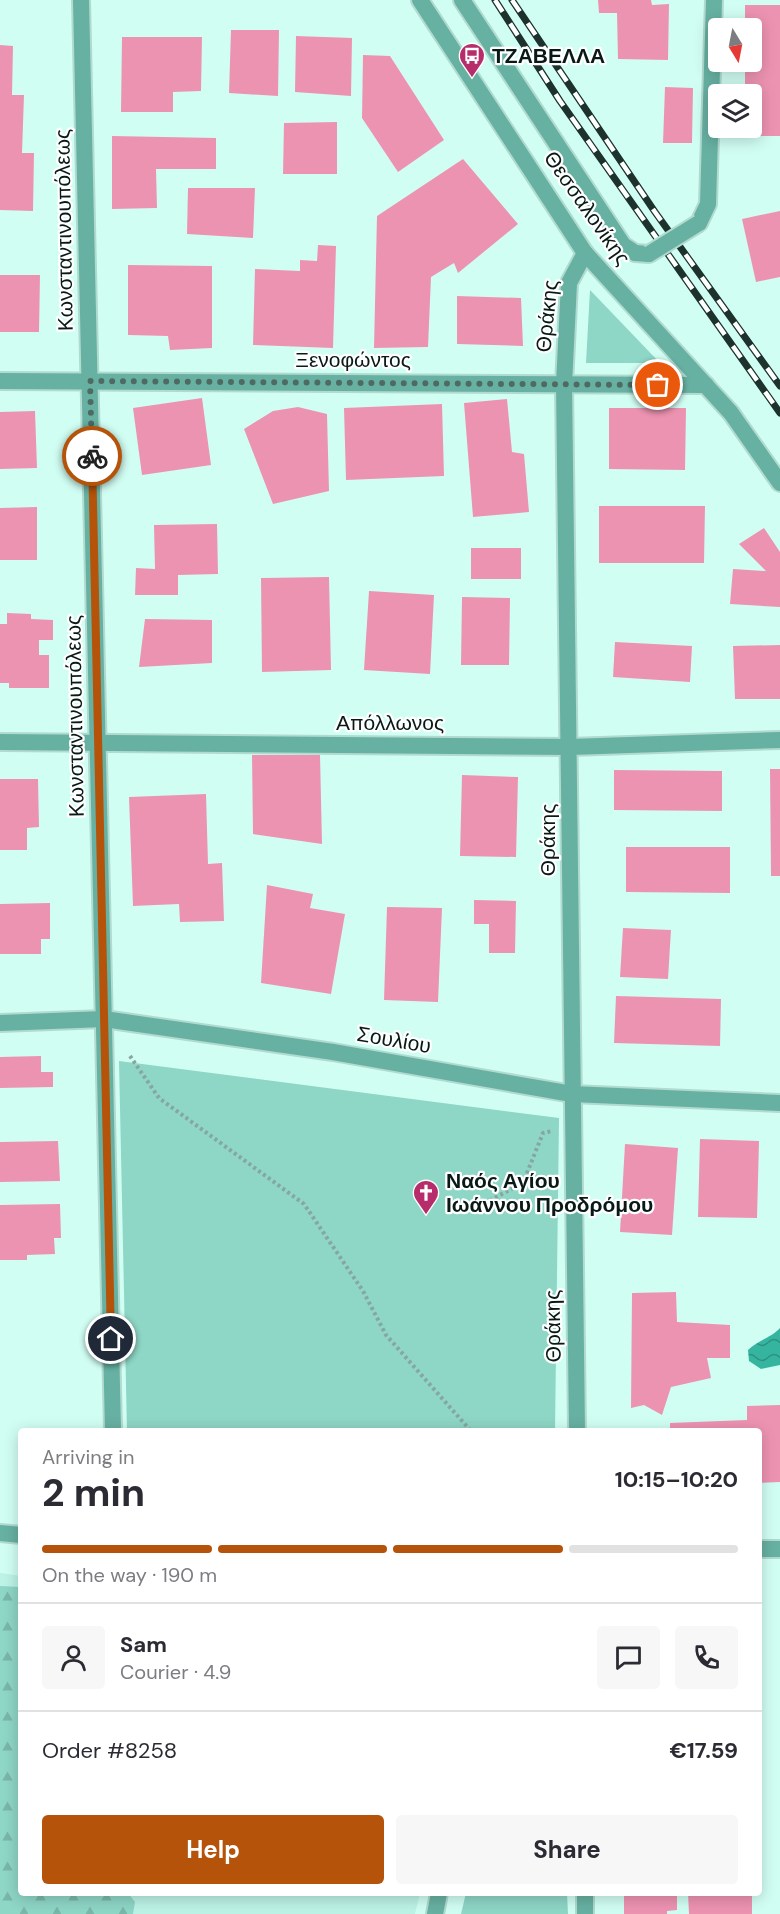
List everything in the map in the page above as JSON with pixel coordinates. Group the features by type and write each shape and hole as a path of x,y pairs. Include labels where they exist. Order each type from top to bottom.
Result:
{"street":[{"name":"Κωνσταντινουπόλεως","path":"81,0 113,1428"},
{"name":"Θεσσαλονίκης","path":"420,0 585,253 731,413 780,483"},
{"path":"462,0 623,245 635,253 649,254 699,223 708,204 714,0"},
{"name":"Θράκης","path":"577,1428 564,384 569,283 585,253"},
{"name":"Ξενοφώντος","path":"0,381 706,386"},
{"name":"Απόλλωνος","path":"0,742 570,747 780,740"},
{"name":"Σουλίου","path":"0,1023 104,1018 333,1052 572,1094 780,1103"},
{"path":"0,1533 18,1535"},
{"path":"762,1549 780,1549"},
{"path":"435,1914 438,1896"},
{"path":"585,1896 585,1914"}],"path":[{"path":"128,1054 159,1098 304,1204 363,1291 386,1335 468,1428"},
{"path":"478,1206 523,1183 543,1133 573,1127"}],"shaded area":[{"path":"0,1573 18,1576 18,1896 419,1896 415,1914 0,1914"}],"green space":[{"path":"590,290 660,363 586,363"},
{"path":"119,1061 559,1118 555,1428 127,1428"},
{"path":"0,1586 18,1587 18,1896 130,1896 135,1902 133,1914 0,1914"},
{"path":"465,1896 567,1896 568,1914 461,1914"}],"water":[{"path":"780,1328 780,1365 761,1369 749,1361 748,1350"}],"building":[{"path":"598,0 651,0 652,5 669,4 668,60 618,59 617,13 599,13"},
{"path":"745,5 780,5 780,136 762,136 762,84 745,84 745,72 762,72 762,18 745,18"},
{"path":"231,30 279,30 278,96 229,93"},
{"path":"296,36 352,38 351,96 295,92"},
{"path":"122,37 202,37 201,91 173,92 173,112 121,112"},
{"path":"0,45 13,46 12,95 24,95 22,153 34,153 33,211 0,210"},
{"path":"363,55 390,56 444,140 398,172 362,118"},
{"path":"665,87 693,88 692,143 663,143"},
{"path":"337,122 337,174 283,174 284,123"},
{"path":"112,136 216,138 216,169 156,169 157,208 112,209"},
{"path":"463,159 518,224 458,273 454,263 431,277 428,347 374,348 377,216"},
{"path":"188,188 255,188 253,238 187,234"},
{"path":"780,211 780,277 756,282 742,219"},
{"path":"318,245 336,246 333,348 253,345 255,269 300,271 300,260 317,261"},
{"path":"128,265 212,266 212,348 170,350 168,336 128,335"},
{"path":"0,275 40,275 39,332 0,332"},
{"path":"457,296 521,298 523,346 457,344"},
{"path":"202,398 211,465 142,475 133,408"},
{"path":"507,399 512,452 524,454 529,512 473,517 464,403"},
{"path":"442,404 444,476 346,480 344,408"},
{"path":"298,407 327,414 329,491 273,504 244,429 273,411"},
{"path":"609,408 686,408 685,470 609,469"},
{"path":"35,411 37,468 0,469 0,412"},
{"path":"599,506 705,506 704,563 599,563"},
{"path":"37,507 37,560 0,560 0,508"},
{"path":"217,524 218,574 178,575 178,595 135,595 136,568 155,569 154,525"},
{"path":"764,528 780,552 780,607 730,604 733,569 766,571 739,544"},
{"path":"471,548 521,548 521,579 471,579"},
{"path":"329,577 331,670 262,672 261,578"},
{"path":"369,591 434,595 430,674 364,670"},
{"path":"462,597 510,598 509,665 461,665"},
{"path":"7,613 31,614 31,619 53,620 53,640 39,640 39,655 49,655 49,688 9,688 9,683 0,683 0,624 7,624"},
{"path":"145,619 212,620 212,663 139,667"},
{"path":"615,642 692,646 690,682 613,677"},
{"path":"780,645 780,699 735,699 733,646"},
{"path":"252,755 320,755 322,844 253,834"},
{"path":"770,769 780,769 780,876 771,876"},
{"path":"614,770 722,771 722,811 614,810"},
{"path":"462,775 518,777 516,857 460,856"},
{"path":"0,779 38,779 39,827 27,828 27,850 0,850"},
{"path":"206,794 208,864 222,863 224,921 180,922 179,904 133,906 129,797"},
{"path":"626,847 730,847 730,893 626,892"},
{"path":"267,885 313,894 310,908 345,914 331,994 261,983"},
{"path":"474,900 516,901 515,953 489,953 489,924 474,924"},
{"path":"50,903 50,939 41,939 41,954 0,954 0,904"},
{"path":"387,907 442,908 438,1002 384,1000"},
{"path":"623,928 671,930 668,979 620,977"},
{"path":"616,996 721,999 720,1046 614,1043"},
{"path":"41,1056 41,1072 53,1072 53,1087 0,1088 0,1057"},
{"path":"700,1139 759,1141 757,1218 698,1217"},
{"path":"58,1141 60,1181 0,1182 0,1142"},
{"path":"625,1144 678,1148 672,1235 620,1232"},
{"path":"60,1204 61,1238 54,1238 55,1254 27,1255 27,1260 0,1260 0,1205"},
{"path":"676,1292 677,1322 730,1325 730,1358 707,1358 711,1378 671,1387 662,1415 644,1405 631,1408 632,1293"},
{"path":"780,1405 780,1482 762,1483 762,1428 670,1428 670,1423 747,1420 747,1406"},
{"path":"624,1896 677,1896 677,1910 667,1911 667,1914 624,1914"},
{"path":"688,1896 752,1896 752,1914 689,1914"}],"railway":[{"path":"495,0 560,101 780,413"},
{"path":"512,0 655,212 780,386"}],"way so far":[{"path":"92,456 90,381 658,385"}],"place":[{"name":"ΤΖΑΒΕΛΛΑ","path":"472,79"},
{"name":"Ναός Αγίου Ιωάννου Προδρόμου","path":"426,1216"}],"route":[{"path":"92,456 111,1339"}]}
